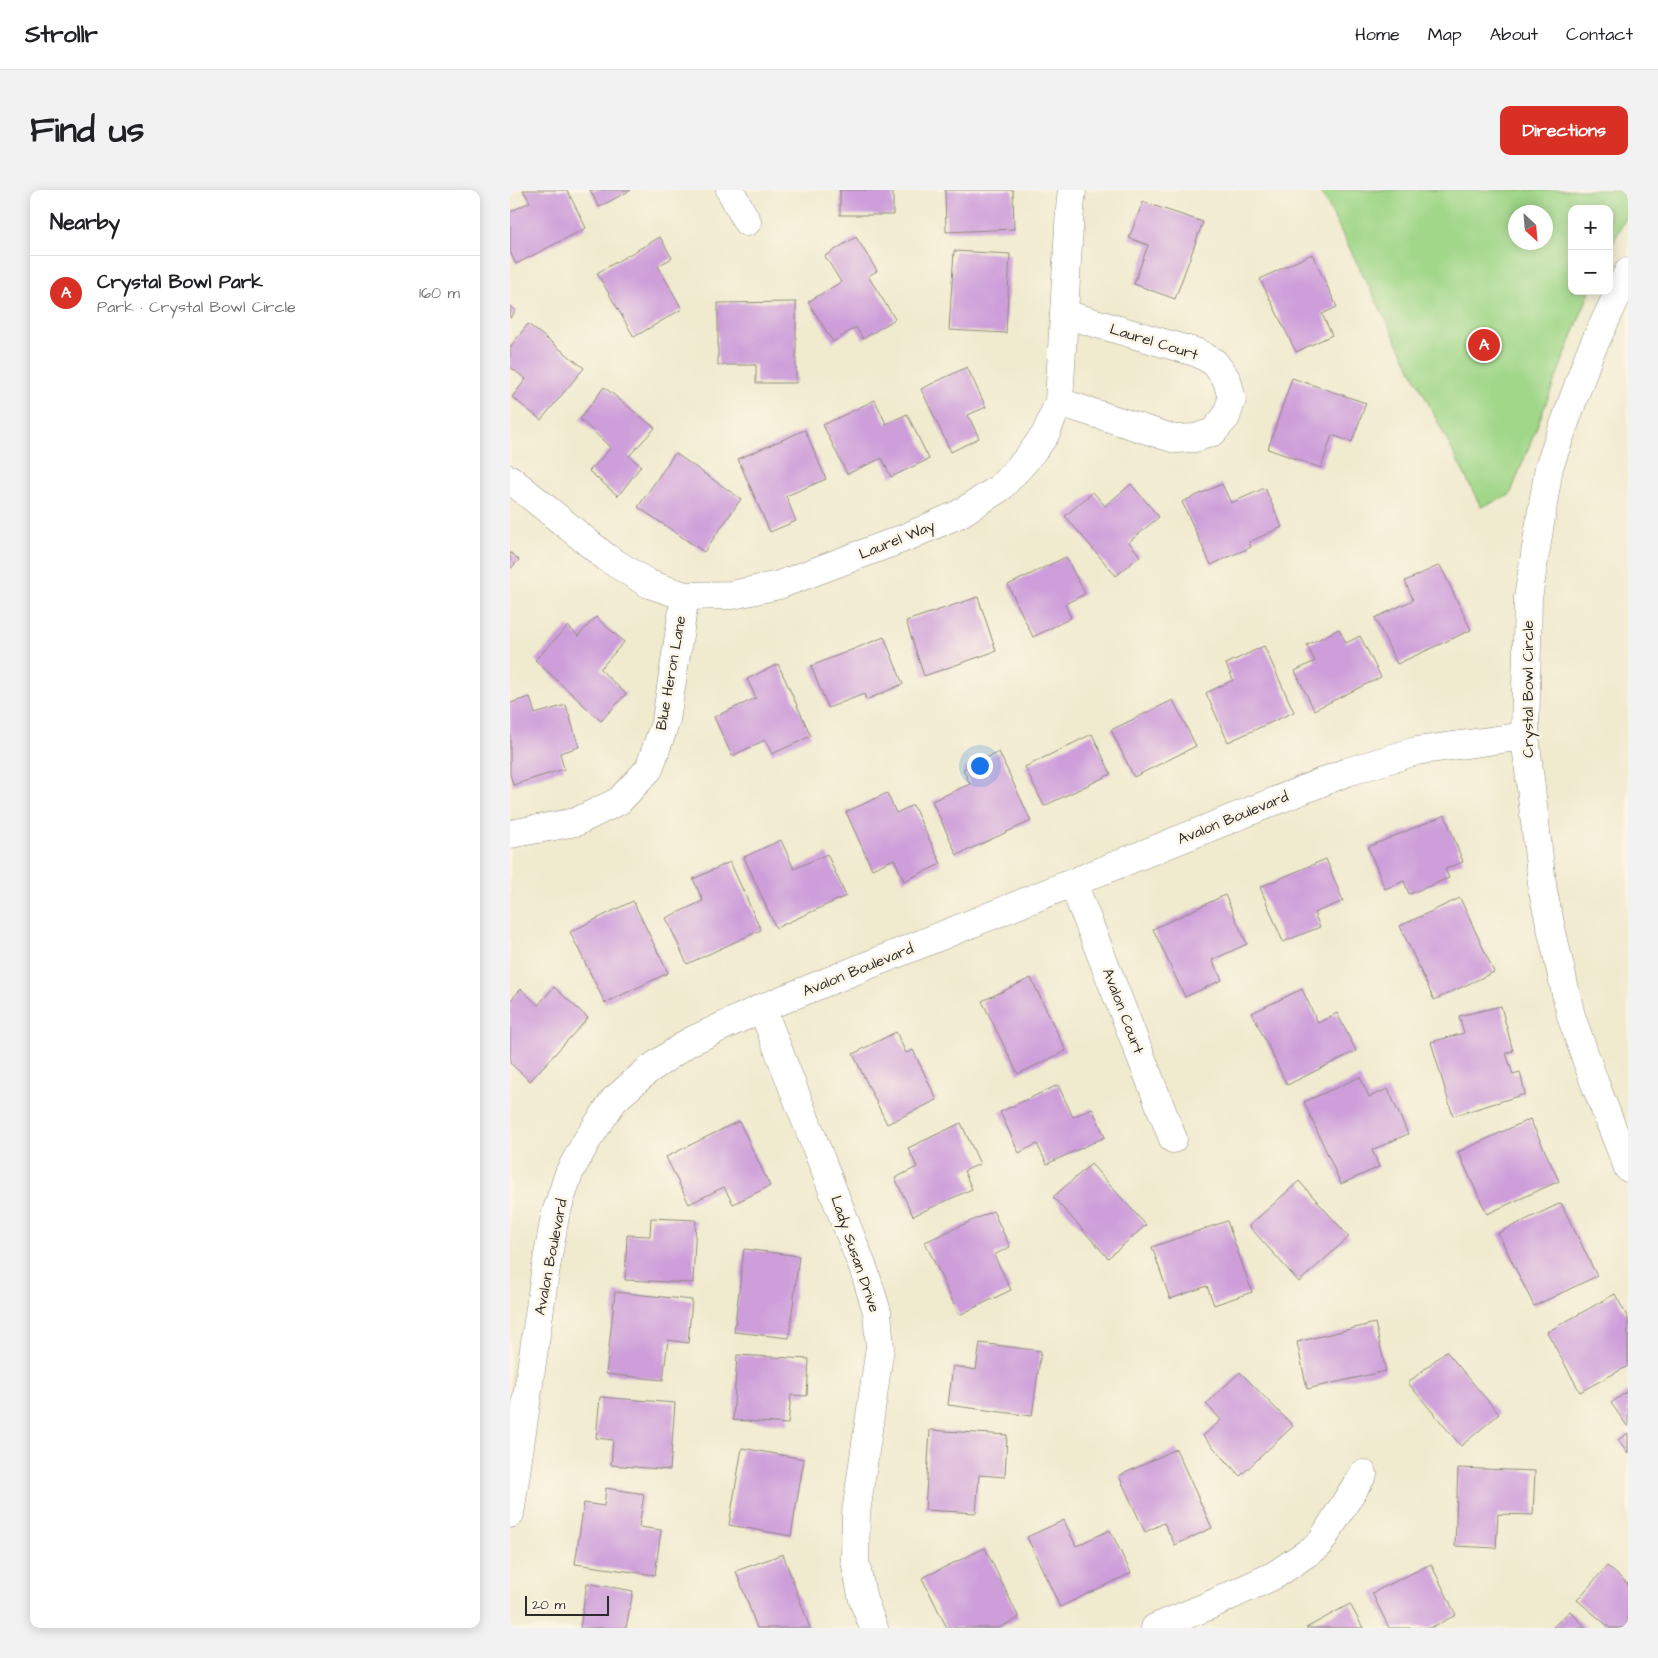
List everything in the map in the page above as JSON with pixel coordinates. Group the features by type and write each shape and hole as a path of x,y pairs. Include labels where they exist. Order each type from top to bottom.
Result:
{"street":[{"path":"730,190 747,222"},
{"name":"Laurel Way","path":"510,479 606,558 649,584 685,596 732,595 779,585 906,537 959,514 1000,488 1025,461 1045,435 1059,402 1072,190"},
{"name":"Crystal Bowl Circle","path":"1628,272 1589,354 1549,467 1528,598 1525,736 1543,892 1571,1016 1628,1168"},
{"name":"Laurel Court","path":"1059,402 1175,439 1196,438 1213,432 1226,417 1232,400 1227,380 1215,364 1198,353 1064,314"},
{"name":"Blue Heron Lane","path":"510,834 576,822 619,801 649,769 666,720 685,596"},
{"name":"Avalon Boulevard","path":"510,1514 555,1216 569,1173 586,1142 614,1100 647,1072 689,1042 762,1008 1347,772 1416,751 1525,736"},
{"name":"Avalon Court","path":"1073,883 1173,1139"},
{"name":"Lady Susan Drive","path":"762,1008 865,1273 877,1312 880,1347 856,1513 855,1561 863,1600 874,1628"},
{"path":"1155,1628 1275,1575 1319,1545 1363,1474"}],"green space":[{"path":"1320,190 1628,190 1628,213 1613,243 1613,205 1568,205 1568,295 1588,295 1510,495 1481,507"}],"building":[{"path":"523,190 567,190 586,228 516,264 510,252 510,212 530,202"},
{"path":"590,190 631,190 599,207"},
{"path":"840,190 893,190 893,215 840,215"},
{"path":"945,190 1013,190 1014,229 946,232"},
{"path":"1143,202 1203,222 1175,299 1134,284 1148,245 1129,238"},
{"path":"660,237 672,258 658,266 682,309 634,337 597,273"},
{"path":"856,237 877,271 868,276 895,319 863,339 856,327 833,342 808,302 841,282 825,256"},
{"path":"954,251 1010,254 1006,333 949,330"},
{"path":"1312,254 1337,307 1322,314 1332,335 1296,352 1260,279"},
{"path":"796,302 796,383 756,383 756,365 718,365 718,303"},
{"path":"510,306 516,311 510,318"},
{"path":"528,324 584,368 541,420 512,397 526,379 510,367 510,347"},
{"path":"967,367 986,407 968,415 979,438 951,452 921,389"},
{"path":"1292,378 1366,403 1352,442 1332,435 1321,468 1268,449"},
{"path":"604,387 655,428 629,456 641,466 618,496 589,471 611,448 580,419"},
{"path":"875,400 886,424 907,414 929,459 891,477 882,458 847,474 823,425"},
{"path":"805,430 826,479 786,496 796,521 770,532 738,459"},
{"path":"675,453 741,499 704,552 638,507"},
{"path":"1131,484 1159,517 1129,542 1140,556 1116,576 1065,516 1093,492 1105,506"},
{"path":"1222,484 1231,503 1265,488 1282,527 1249,542 1251,547 1211,565 1182,502"},
{"path":"510,552 519,560 510,569"},
{"path":"1066,557 1085,594 1065,604 1071,618 1033,637 1008,585"},
{"path":"1440,565 1471,630 1397,664 1375,618 1413,600 1405,581"},
{"path":"978,597 996,651 924,676 906,621"},
{"path":"596,617 624,642 600,669 626,694 601,721 535,660 568,626 578,636"},
{"path":"1339,629 1346,643 1360,636 1381,677 1314,710 1295,671 1315,661 1307,645"},
{"path":"884,637 903,684 866,700 864,694 828,708 811,666"},
{"path":"1264,646 1294,712 1228,742 1206,693 1233,680 1226,664"},
{"path":"778,664 811,736 772,754 765,740 732,756 714,717 756,698 747,679"},
{"path":"530,697 535,714 566,705 579,747 560,753 564,769 513,785 510,774 510,703"},
{"path":"1173,700 1196,746 1134,777 1111,730"},
{"path":"1092,734 1111,774 1044,806 1025,767"},
{"path":"999,752 1031,821 957,855 932,801 970,784 963,769"},
{"path":"887,793 896,813 913,805 941,864 904,881 894,859 872,869 846,812"},
{"path":"1445,815 1463,862 1445,869 1449,878 1409,894 1404,881 1385,889 1368,847"},
{"path":"781,840 794,869 827,854 846,896 776,928 744,857"},
{"path":"1326,859 1343,901 1314,913 1320,927 1283,942 1260,887"},
{"path":"730,862 761,930 687,964 666,918 703,901 693,879"},
{"path":"1225,895 1247,944 1212,960 1222,980 1185,997 1153,929"},
{"path":"1460,898 1494,972 1434,1000 1400,926"},
{"path":"633,901 668,973 605,1003 570,932"},
{"path":"1031,978 1066,1051 1018,1074 982,1001"},
{"path":"554,987 588,1018 530,1081 510,1063 510,1001 521,989 538,1005"},
{"path":"1302,989 1318,1023 1337,1013 1356,1051 1287,1085 1252,1013"},
{"path":"1501,1006 1513,1051 1506,1053 1513,1074 1520,1072 1525,1094 1453,1116 1431,1042 1464,1033 1459,1016"},
{"path":"896,1032 906,1053 913,1050 937,1100 887,1124 853,1054"},
{"path":"1360,1077 1369,1097 1388,1089 1408,1134 1372,1150 1379,1167 1341,1184 1304,1102"},
{"path":"1058,1085 1073,1117 1092,1108 1105,1137 1047,1164 1037,1144 1019,1153 1000,1112"},
{"path":"1530,1119 1559,1181 1487,1214 1458,1152"},
{"path":"739,1121 770,1186 733,1204 724,1187 689,1204 666,1157"},
{"path":"961,1123 980,1164 964,1171 972,1189 913,1216 895,1178 917,1167 908,1148"},
{"path":"1091,1164 1146,1225 1108,1258 1053,1197"},
{"path":"1299,1181 1349,1237 1299,1282 1249,1226"},
{"path":"1561,1203 1597,1276 1534,1306 1498,1233"},
{"path":"993,1211 1010,1247 994,1255 1011,1290 959,1315 925,1242"},
{"path":"651,1218 696,1220 693,1283 625,1280 627,1235 650,1236"},
{"path":"1227,1221 1252,1292 1214,1305 1207,1286 1170,1299 1152,1247"},
{"path":"744,1249 799,1256 789,1338 734,1332"},
{"path":"615,1292 692,1300 688,1343 668,1340 663,1380 606,1374"},
{"path":"1615,1294 1628,1318 1628,1366 1580,1392 1547,1332"},
{"path":"1375,1323 1386,1371 1307,1389 1297,1342"},
{"path":"980,1343 1041,1351 1032,1416 948,1405 953,1366 976,1370"},
{"path":"1446,1351 1499,1414 1461,1446 1408,1383"},
{"path":"737,1355 809,1359 807,1396 791,1395 788,1424 733,1420"},
{"path":"1240,1372 1293,1426 1240,1476 1203,1436 1221,1420 1206,1404"},
{"path":"1628,1391 1628,1427 1611,1403"},
{"path":"600,1397 675,1403 670,1470 611,1465 613,1440 596,1438"},
{"path":"930,1430 1007,1435 1005,1477 979,1475 976,1513 925,1510"},
{"path":"1628,1433 1628,1454 1618,1440"},
{"path":"742,1448 804,1459 791,1536 729,1525"},
{"path":"1176,1449 1212,1528 1175,1545 1164,1523 1145,1532 1119,1476"},
{"path":"1458,1468 1535,1471 1533,1515 1498,1514 1496,1548 1455,1546"},
{"path":"606,1488 644,1494 639,1527 661,1530 655,1575 575,1564 584,1503 604,1506"},
{"path":"1064,1520 1076,1546 1110,1530 1131,1573 1060,1607 1027,1537"},
{"path":"985,1548 1019,1618 999,1628 947,1628 922,1578"},
{"path":"783,1554 810,1628 757,1628 736,1571"},
{"path":"1431,1564 1456,1615 1430,1628 1389,1628 1372,1593"},
{"path":"1607,1566 1628,1582 1628,1628 1610,1628 1577,1600"},
{"path":"587,1583 633,1591 626,1628 580,1628"},
{"path":"1350,1604 1363,1628 1306,1628"},
{"path":"1570,1611 1586,1628 1552,1628"}],"place":[{"name":"Crystal Bowl Park","path":"1484,345"}]}
